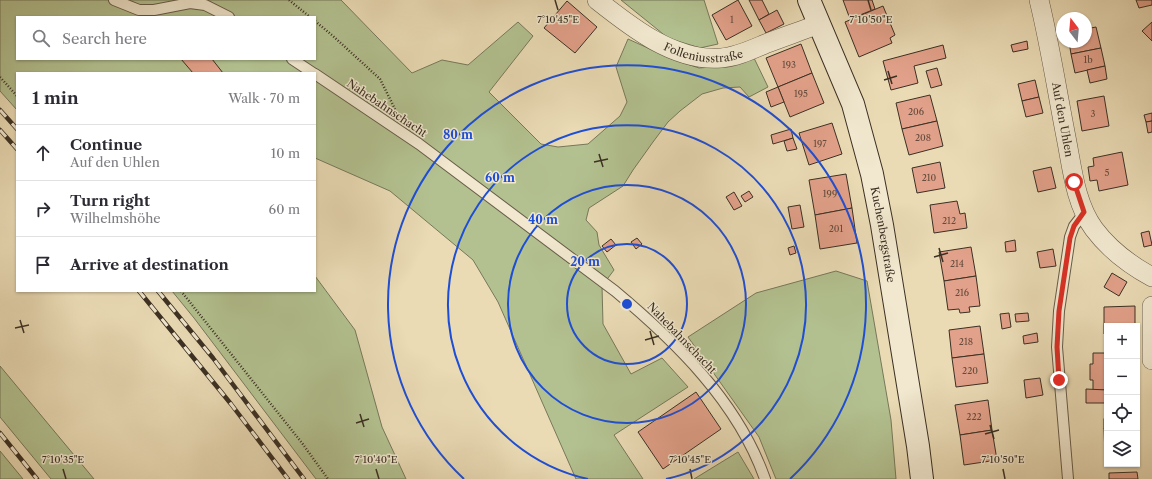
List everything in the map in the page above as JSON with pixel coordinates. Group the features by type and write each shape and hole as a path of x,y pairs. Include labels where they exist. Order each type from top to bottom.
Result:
{"main road":[{"name":"Kuchenbergstraße","path":"808,0 853,104 872,174 882,225 917,438 922,479"}],"street":[{"name":"Folleniusstraße","path":"596,0 626,24 670,48 687,55 705,58 722,58 746,52 819,24"},
{"name":"Auf den Uhlen","path":"1043,1 1074,182 1084,212 1094,228 1110,247 1138,269 1152,277"},
{"path":"1152,306 1152,360"}],"lane":[{"path":"114,0 139,10 154,10 190,3 205,5 227,16"},
{"name":"Nahebahnschacht","path":"293,60 311,72"},
{"name":"Nahebahnschacht","path":"316,75 419,144 615,291 646,317 719,395 742,428 765,479"},
{"path":"1068,479 1057,354 1059,311 1070,238 1074,226 1084,212"}],"path":[{"path":"289,0 309,16"},
{"path":"316,22 380,78 396,111"},
{"path":"0,77 16,95"},
{"path":"182,292 302,443 328,479"}],"green space":[{"path":"0,0 341,0 412,73 442,60 468,65 518,22 533,36 489,92 541,144 558,147 588,144 620,116 627,102 616,67 628,39 672,59 699,68 722,66 754,58 768,87 749,97 740,87 723,88 702,94 668,122 623,186 589,208 586,220 597,232 599,245 614,270 602,286 603,324 631,374 662,358 688,387 614,435 643,479 576,479 498,302 473,260 390,191 316,158 316,72 16,72 16,109 0,91"},
{"path":"621,0 704,0 718,44 700,48 668,38"},
{"path":"836,271 867,281 891,420 896,479 776,479 759,437 688,337 756,293"},
{"path":"316,277 355,330 382,427 406,479 316,479 173,292 316,292"},
{"path":"0,366 94,479 51,479 0,417"},
{"path":"0,451 23,479 0,479"},
{"path":"738,452 754,479 694,479"}],"building":[{"path":"738,0 752,26 726,40 712,15"},
{"path":"749,0 762,0 769,14 759,20"},
{"path":"843,0 872,0 875,9 850,19"},
{"path":"1136,0 1152,0 1152,5 1139,8"},
{"path":"567,1 597,27 575,53 544,28"},
{"path":"883,6 895,35 890,38 892,43 859,57 845,22"},
{"path":"777,10 784,24 766,33 759,20"},
{"path":"1152,22 1152,41 1142,31"},
{"path":"1096,27 1101,48 1071,54 1070,48 1092,48 1092,28"},
{"path":"1027,41 1028,49 1013,52 1011,45"},
{"path":"801,44 812,73 778,87 766,58"},
{"path":"943,45 946,58 914,66 918,83 891,90 883,61"},
{"path":"1101,48 1105,66 1075,73 1071,54"},
{"path":"182,60 213,60 222,72 192,72"},
{"path":"1105,66 1107,79 1090,83 1087,70"},
{"path":"937,68 942,85 931,88 926,71"},
{"path":"812,73 824,103 790,117 778,87"},
{"path":"1035,80 1039,97 1022,101 1018,84"},
{"path":"778,87 784,102 771,107 766,92"},
{"path":"930,95 937,121 902,129 896,103"},
{"path":"1104,96 1109,126 1082,131 1077,101"},
{"path":"1039,97 1043,113 1026,117 1022,101"},
{"path":"1152,113 1152,121 1146,122 1144,115"},
{"path":"937,121 943,146 909,155 902,129"},
{"path":"1152,121 1152,132 1148,133 1146,122"},
{"path":"832,123 842,154 809,165 799,133"},
{"path":"791,129 793,138 773,144 771,135"},
{"path":"793,138 797,149 787,151 784,141"},
{"path":"1122,152 1128,185 1099,191 1097,180 1090,181 1088,167 1094,166 1093,158"},
{"path":"940,162 945,188 917,193 912,168"},
{"path":"1051,167 1056,188 1038,192 1033,171"},
{"path":"846,174 852,208 815,215 809,180"},
{"path":"749,191 753,197 745,202 741,196"},
{"path":"734,192 742,206 734,210 726,197"},
{"path":"957,201 960,214 965,213 967,228 934,233 930,205"},
{"path":"800,205 804,227 792,229 788,207"},
{"path":"852,208 857,243 820,249 815,215"},
{"path":"1149,231 1152,245 1144,247 1141,233"},
{"path":"637,238 642,244 636,249 631,242"},
{"path":"611,239 616,245 607,252 602,246"},
{"path":"1015,240 1016,251 1006,252 1005,242"},
{"path":"794,246 796,253 790,255 788,248"},
{"path":"971,247 976,276 944,281 939,252"},
{"path":"1053,249 1056,266 1040,268 1037,252"},
{"path":"1112,273 1127,282 1119,296 1104,287"},
{"path":"976,276 980,306 969,307 970,312 960,313 959,309 948,310 944,281"},
{"path":"1135,306 1135,323 1104,323 1104,307"},
{"path":"1009,313 1011,327 1002,329 1000,314"},
{"path":"1028,313 1029,321 1016,322 1015,314"},
{"path":"980,326 984,354 952,358 949,330"},
{"path":"1037,333 1038,342 1024,344 1023,336"},
{"path":"1093,353 1104,353 1104,390 1093,390 1093,380 1090,380 1090,364 1093,364"},
{"path":"984,354 988,383 956,387 952,358"},
{"path":"1040,378 1043,395 1026,398 1024,380"},
{"path":"1086,389 1104,390 1104,403 1086,403"},
{"path":"696,392 721,429 663,469 638,432"},
{"path":"988,400 992,430 960,435 955,405"},
{"path":"992,430 997,460 964,465 960,435"},
{"path":"1137,472 1138,479 1109,479 1109,473"}],"railway":[{"path":"0,110 16,128"},
{"path":"0,130 16,148"},
{"path":"140,292 231,404 288,479"},
{"path":"159,292 213,358 304,479"},
{"path":"0,433 37,479"}],"route":[{"path":"1059,380 1057,347 1059,311 1070,238 1074,226 1084,212 1074,182"}]}
